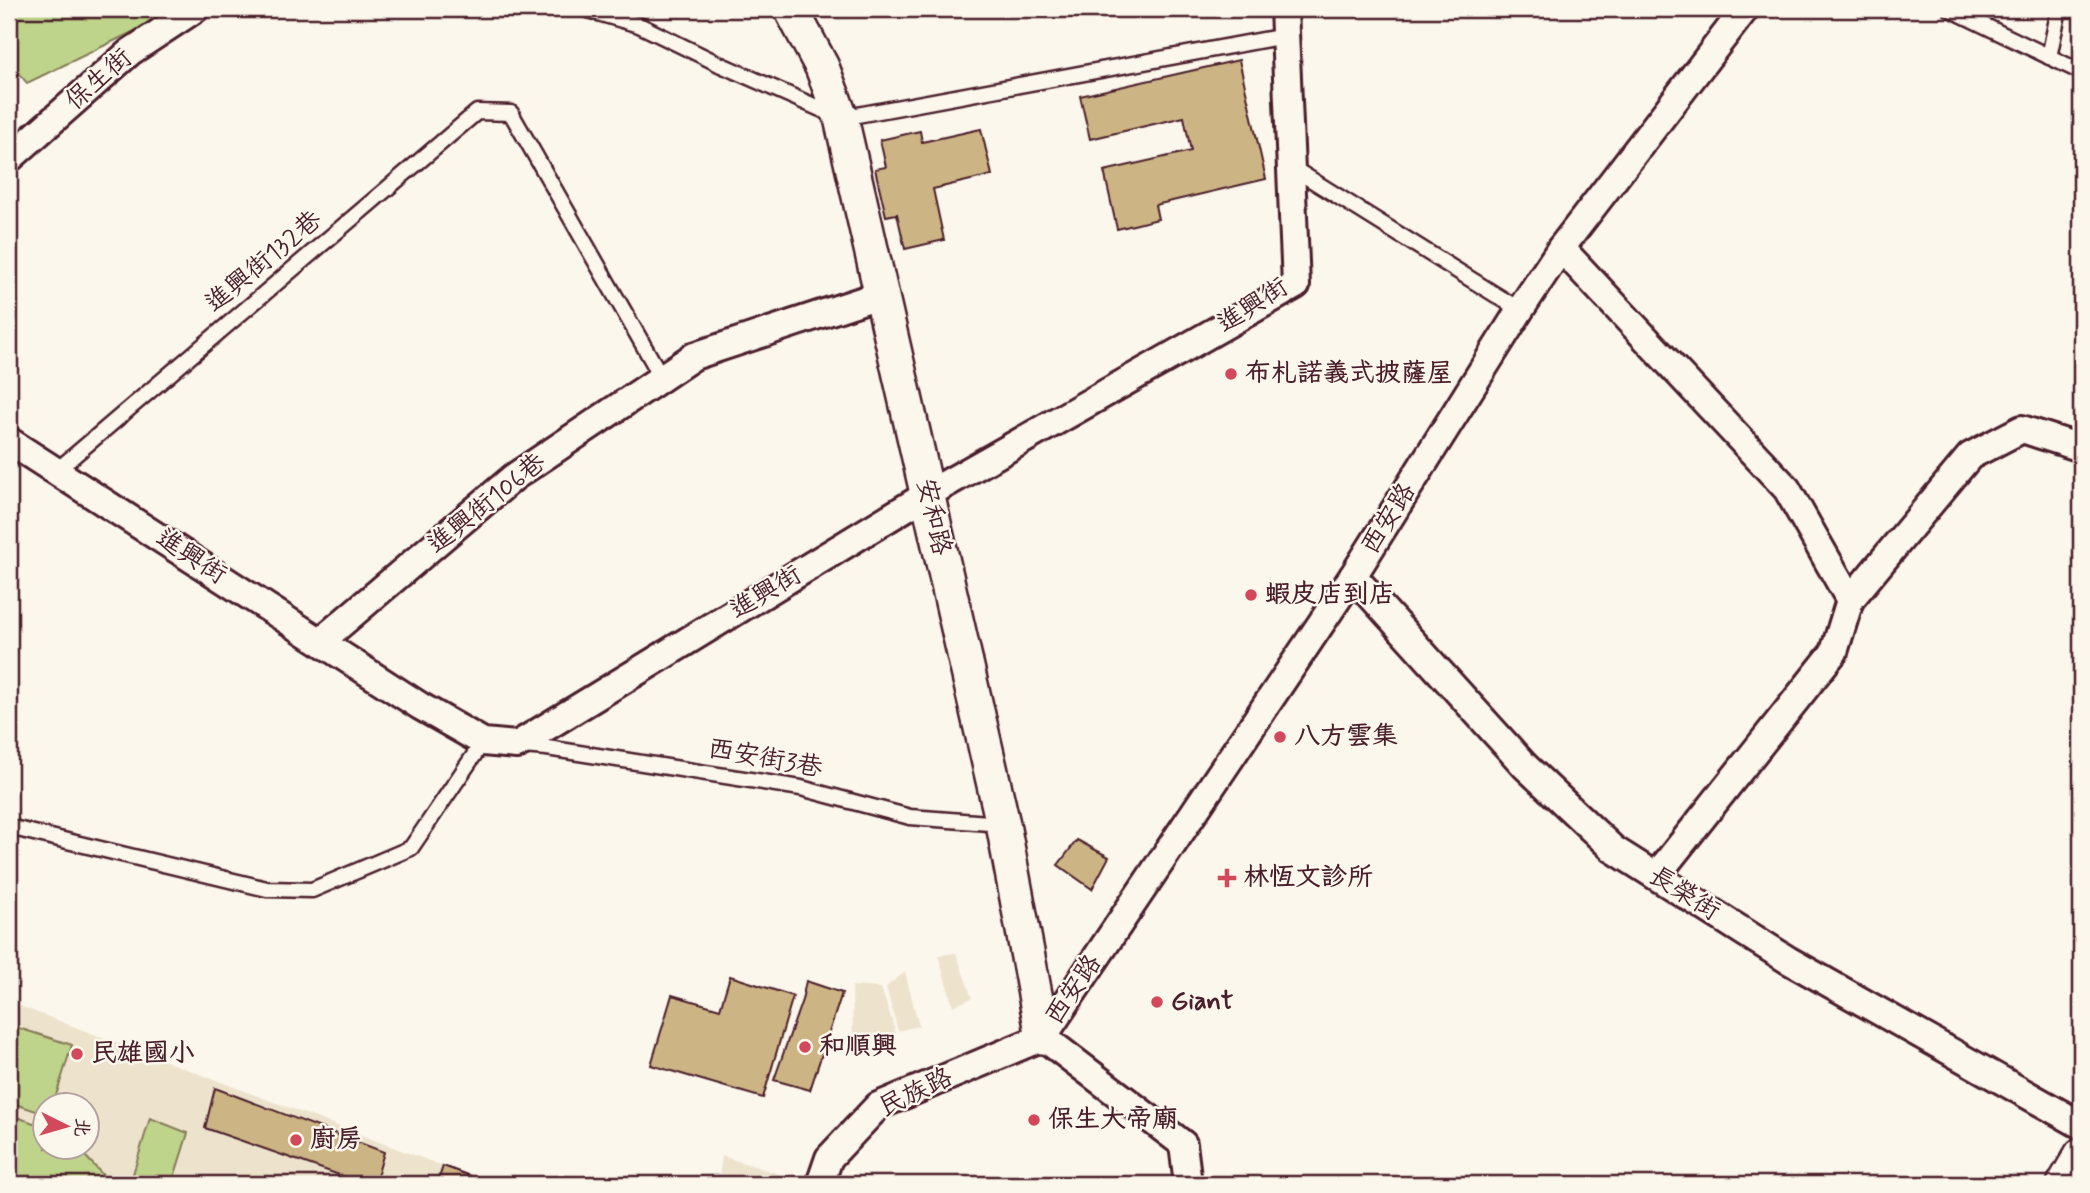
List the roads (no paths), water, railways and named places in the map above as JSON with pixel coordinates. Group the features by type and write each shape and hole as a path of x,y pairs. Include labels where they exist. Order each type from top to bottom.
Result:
{"street":[{"name":"保生街","path":"9,159 130,52 195,9"},
{"name":"安和路","path":"790,9 822,67 841,118 1003,824 1043,1037"},
{"name":"進興街","path":"9,440 420,706 482,742 517,746 928,494 1296,285 1284,9"},
{"name":"西安路","path":"1043,1037 1353,576 1561,248 1745,9"},
{"path":"1561,248 1787,489 1850,600"},
{"name":"進興街106巷","path":"321,641 514,477 694,356 882,294"},
{"path":"1656,876 1834,652 1850,600 1970,456 2022,429 2081,448"},
{"name":"長榮街","path":"1353,576 1525,766 1613,849 1788,960 2081,1125"},
{"path":"1043,1037 1184,1143 1188,1184"},
{"name":"民族路","path":"820,1184 829,1158 878,1106 1043,1037"},
{"path":"2064,1184 2081,1156"}],"lane":[{"path":"584,9 639,25 841,118 1285,36"},
{"path":"1950,9 2081,72"},
{"path":"2049,57 2059,9"},
{"name":"進興街132巷","path":"56,471 477,112 511,113 662,378"},
{"path":"1291,167 1520,310"},
{"path":"9,827 267,889 312,890 411,848 482,742"},
{"name":"西安街3巷","path":"517,746 547,748 801,788 910,817 1003,824"}],"place":[{"name":"布札諾義式披薩屋","path":"1231,374"},
{"name":"蝦皮店到店","path":"1251,595"},
{"name":"八方雲集","path":"1280,737"},
{"name":"林恆文診所","path":"1227,878"},
{"name":"Giant","path":"1157,1002"},
{"name":"和順興","path":"805,1047"},
{"name":"民雄國小","path":"77,1054"},
{"name":"保生大帝廟","path":"1034,1120"},
{"name":"廚房","path":"296,1140"}]}
